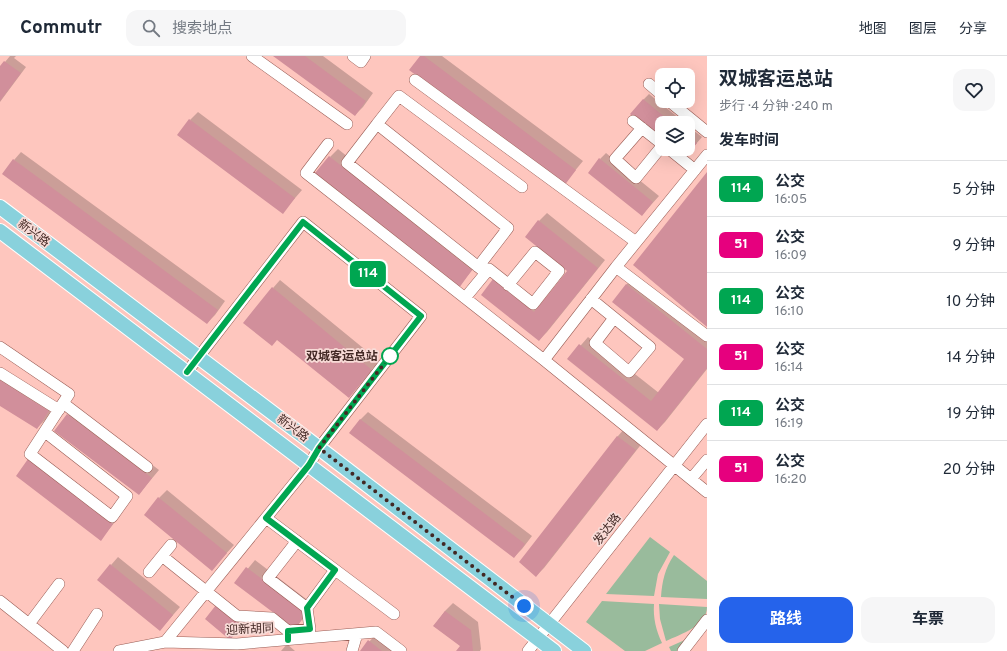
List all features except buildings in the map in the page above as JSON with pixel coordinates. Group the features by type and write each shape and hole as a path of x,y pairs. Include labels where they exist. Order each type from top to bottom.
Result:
{"main road":[{"name":"新兴路","path":"0,207 319,448 584,651"},
{"name":"新兴路","path":"0,231 554,651"}],"street":[{"path":"252,56 347,124"},
{"path":"353,56 361,62 366,56"},
{"path":"414,80 636,242"},
{"path":"649,84 655,89"},
{"path":"508,285 535,252 559,271 533,304 508,285 488,269 482,270 347,163 399,96 522,187"},
{"path":"678,108 707,132"},
{"path":"633,121 655,139"},
{"path":"377,124 508,228 466,298"},
{"path":"642,128 615,159 636,178 655,154"},
{"path":"328,144 306,174 466,298 707,492"},
{"path":"544,360 616,266 707,155"},
{"path":"677,156 695,170"},
{"path":"165,642 309,465 319,448 421,316 303,222 187,372"},
{"path":"616,266 707,336"},
{"path":"591,299 650,347 630,372 594,343 614,318"},
{"path":"0,347 69,394 30,454 112,517 127,496 45,432"},
{"path":"0,373 61,407 147,467"},
{"name":"发达路","path":"528,651 707,424"},
{"path":"691,480 707,460"},
{"path":"266,518 394,614"},
{"path":"162,556 237,616 272,618 288,635 310,629 307,608 268,578 296,541"},
{"path":"149,572 171,545"},
{"path":"307,608 335,570"},
{"path":"28,624 59,584"},
{"path":"0,601 62,651"},
{"path":"73,651 98,614"},
{"path":"683,651 707,620"},
{"name":"迎新胡同","path":"119,651 165,642 237,644 288,635 357,634 376,632 401,651"},
{"path":"352,651 357,634"}],"green space":[{"path":"650,537 670,552 658,574 654,596 606,594"},
{"path":"674,555 707,581 707,599 661,597 664,575"},
{"path":"602,601 654,604 655,624 662,643 645,651 625,651 586,622"},
{"path":"659,604 707,607 706,614 698,624 686,632 666,641 660,619"},
{"path":"687,639 678,651 671,651 669,647"}],"bus line":[{"name":"114","path":"187,372 303,222 421,316 319,448 309,465 266,518 335,570 307,608 310,629 288,631 288,640"}],"place":[{"name":"双城客运总站","path":"390,356"}],"route":[{"path":"390,356 319,448 524,606"}]}
